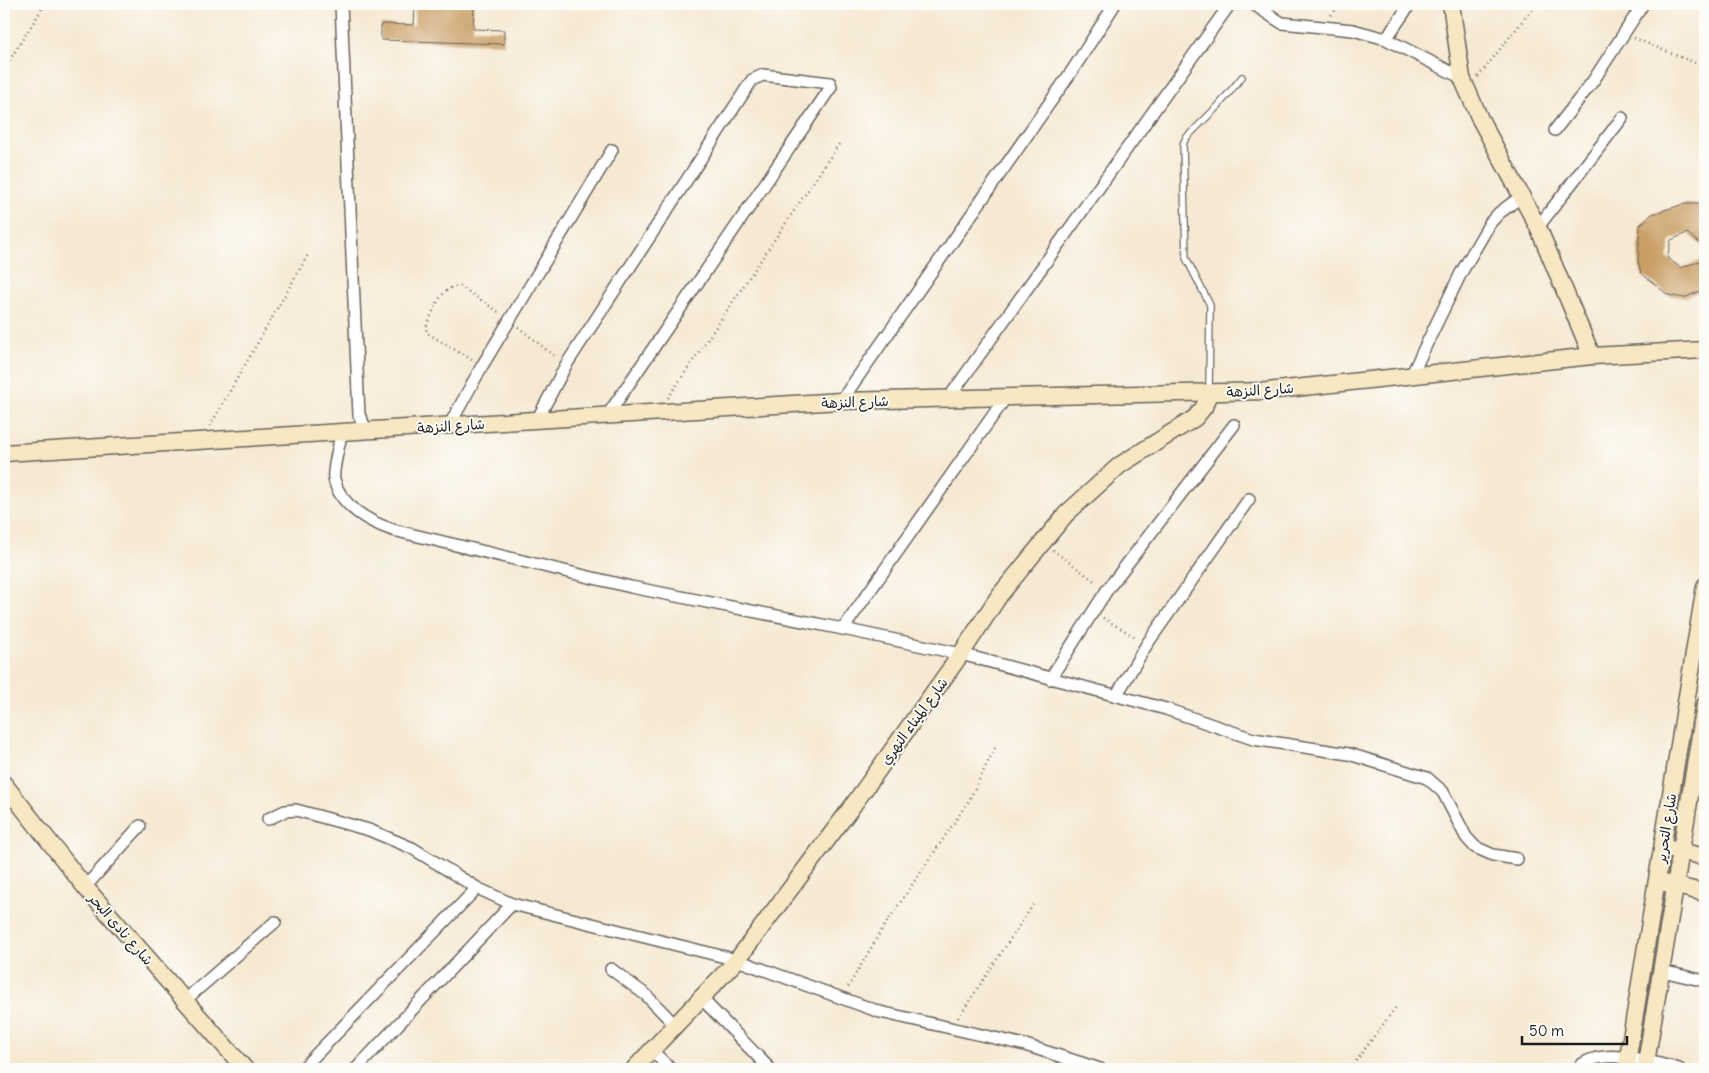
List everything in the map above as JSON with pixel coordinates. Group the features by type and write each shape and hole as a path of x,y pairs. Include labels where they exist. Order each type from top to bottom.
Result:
{"street":[{"path":"341,4 359,415 367,431"},
{"path":"841,401 1072,71 1115,4"},
{"path":"948,399 1230,4"},
{"path":"1253,4 1282,23 1352,30 1386,39 1465,84"},
{"path":"1386,39 1410,4"},
{"path":"1451,4 1465,84 1538,227 1592,356"},
{"path":"1554,130 1593,81 1644,4"},
{"path":"537,420 566,365 752,80 763,75 830,83 831,87 607,416"},
{"path":"1538,227 1622,118"},
{"path":"449,426 482,366 612,150"},
{"path":"1410,376 1461,273 1490,223 1503,210 1522,196"},
{"name":"شارع النزهة","path":"4,453 841,401 1209,394 1267,391 1592,356 1705,350"},
{"name":"شارع الميناء النهري","path":"634,1069 737,960 851,808 961,654 999,596 1042,542 1066,514 1120,465 1195,418 1204,407 1209,394"},
{"path":"843,629 1006,397"},
{"path":"1050,679 1107,590 1234,425"},
{"path":"342,433 334,478 342,495 354,510 370,522 393,530 631,587 961,654 1166,709 1253,739 1349,754 1427,778 1443,792 1466,836 1475,847 1493,854 1517,859"},
{"path":"1116,696 1147,644 1249,499"},
{"name":"شارع التحرير","path":"1627,1064 1705,586"},
{"name":"شارع التحرير","path":"1646,1065 1705,706"},
{"path":"1693,781 1705,767"},
{"name":"شارع نادى البحر","path":"4,784 85,887 245,1069"},
{"path":"268,819 285,810 296,810 369,830 412,848 477,888 512,904 737,960 880,1012 1025,1045 1100,1069"},
{"path":"85,887 140,826"},
{"path":"1663,847 1705,857"},
{"path":"1658,881 1705,893"},
{"path":"302,1069 477,888"},
{"path":"356,1069 512,904"},
{"path":"184,1001 275,922"},
{"path":"611,969 646,995 676,1026"},
{"path":"1662,970 1705,981"},
{"path":"702,999 770,1069"},
{"path":"652,1051 671,1069"},
{"path":"1577,1069 1590,1059 1605,1056 1627,1064 1679,1069"}],"lane":[{"path":"1209,394 1210,304 1186,258 1183,144 1186,138 1219,105 1242,77"}],"path":[{"path":"4,69 45,4"},
{"path":"1338,7 1341,4"},
{"path":"1465,84 1536,4"},
{"path":"1624,34 1705,68"},
{"path":"658,413 839,144"},
{"path":"202,441 309,253"},
{"path":"482,366 427,333 426,326 444,290 452,286 460,286 510,320 566,365"},
{"path":"1042,542 1107,590"},
{"path":"1093,612 1147,644"},
{"path":"840,999 882,928 968,802 996,746"},
{"path":"950,1029 1033,905"},
{"path":"1350,1069 1396,1007"}],"building":[{"path":"415,4 474,4 473,29 504,30 504,44 381,40 381,24 414,25"},
{"path":"1684,204 1698,204 1705,210 1705,248 1687,233 1671,240 1667,258 1681,268 1705,259 1705,289 1684,298 1668,295 1641,273 1638,261 1640,225 1652,214"}]}
